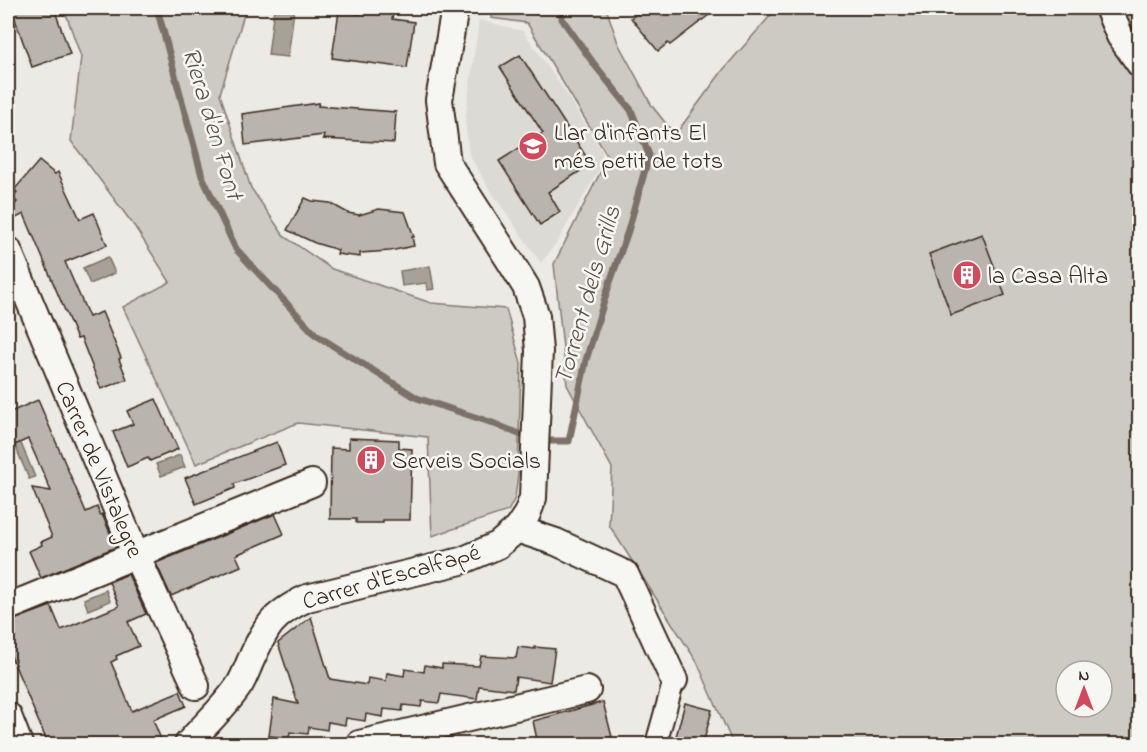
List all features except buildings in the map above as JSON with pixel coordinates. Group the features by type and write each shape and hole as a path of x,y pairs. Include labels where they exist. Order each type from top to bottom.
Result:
{"street":[{"path":"455,8 440,100 447,163 526,287 536,316 539,351 533,498 527,514 517,529 556,542 625,574 674,680 656,744"},
{"path":"1108,8 1120,36 1140,64"},
{"name":"Carrer de Vistalegre","path":"8,250 136,555 196,687"},
{"path":"8,608 312,483"},
{"name":"Carrer d'Escalfapé","path":"188,744 224,705 241,682 267,626 277,615 292,605 307,598 461,561 498,545 517,529"},
{"path":"359,744 587,690"},
{"path":"8,716 20,744"}],"shaded area":[{"path":"64,8 246,8 220,94 251,188 284,236 332,269 431,303 506,309 521,363 518,474 515,498 508,511 432,536 428,437 298,423 196,464 123,307 170,282 135,227 71,141 81,57"},
{"path":"274,8 294,10 288,57 268,55"},
{"path":"492,8 606,8 618,43 652,106 675,135 723,70 777,8 1099,8 1109,38 1139,77 1139,744 733,744 697,662 609,525 612,468 567,385 554,264 608,157 527,23 491,18"},
{"path":"1124,8 1139,8 1139,34 1128,21"},
{"name":"Llar d'infants El més petit de tots","path":"479,20 523,31 564,90 602,151 602,165 557,242 541,263 488,187 469,154 465,121"},
{"path":"108,257 115,273 90,284 83,268"},
{"path":"430,266 434,289 427,290 426,283 402,286 400,271"},
{"path":"20,441 35,477 29,479 14,443"},
{"path":"180,455 185,467 161,476 156,464"},
{"path":"106,590 110,601 88,610 84,599"}],"waterway":[{"name":"Riera d'en Font","path":"157,8 202,176 236,249 316,335 417,398 490,422 531,439"},
{"name":"Torrent dels Grills","path":"542,441 569,441 586,360 628,231 649,155 631,110 562,19 562,8"}],"place":[{"name":"Llar d'infants El més petit de tots","path":"533,146"},
{"name":"la Casa Alta","path":"967,275"},
{"name":"Serveis Socials","path":"371,460"}]}
